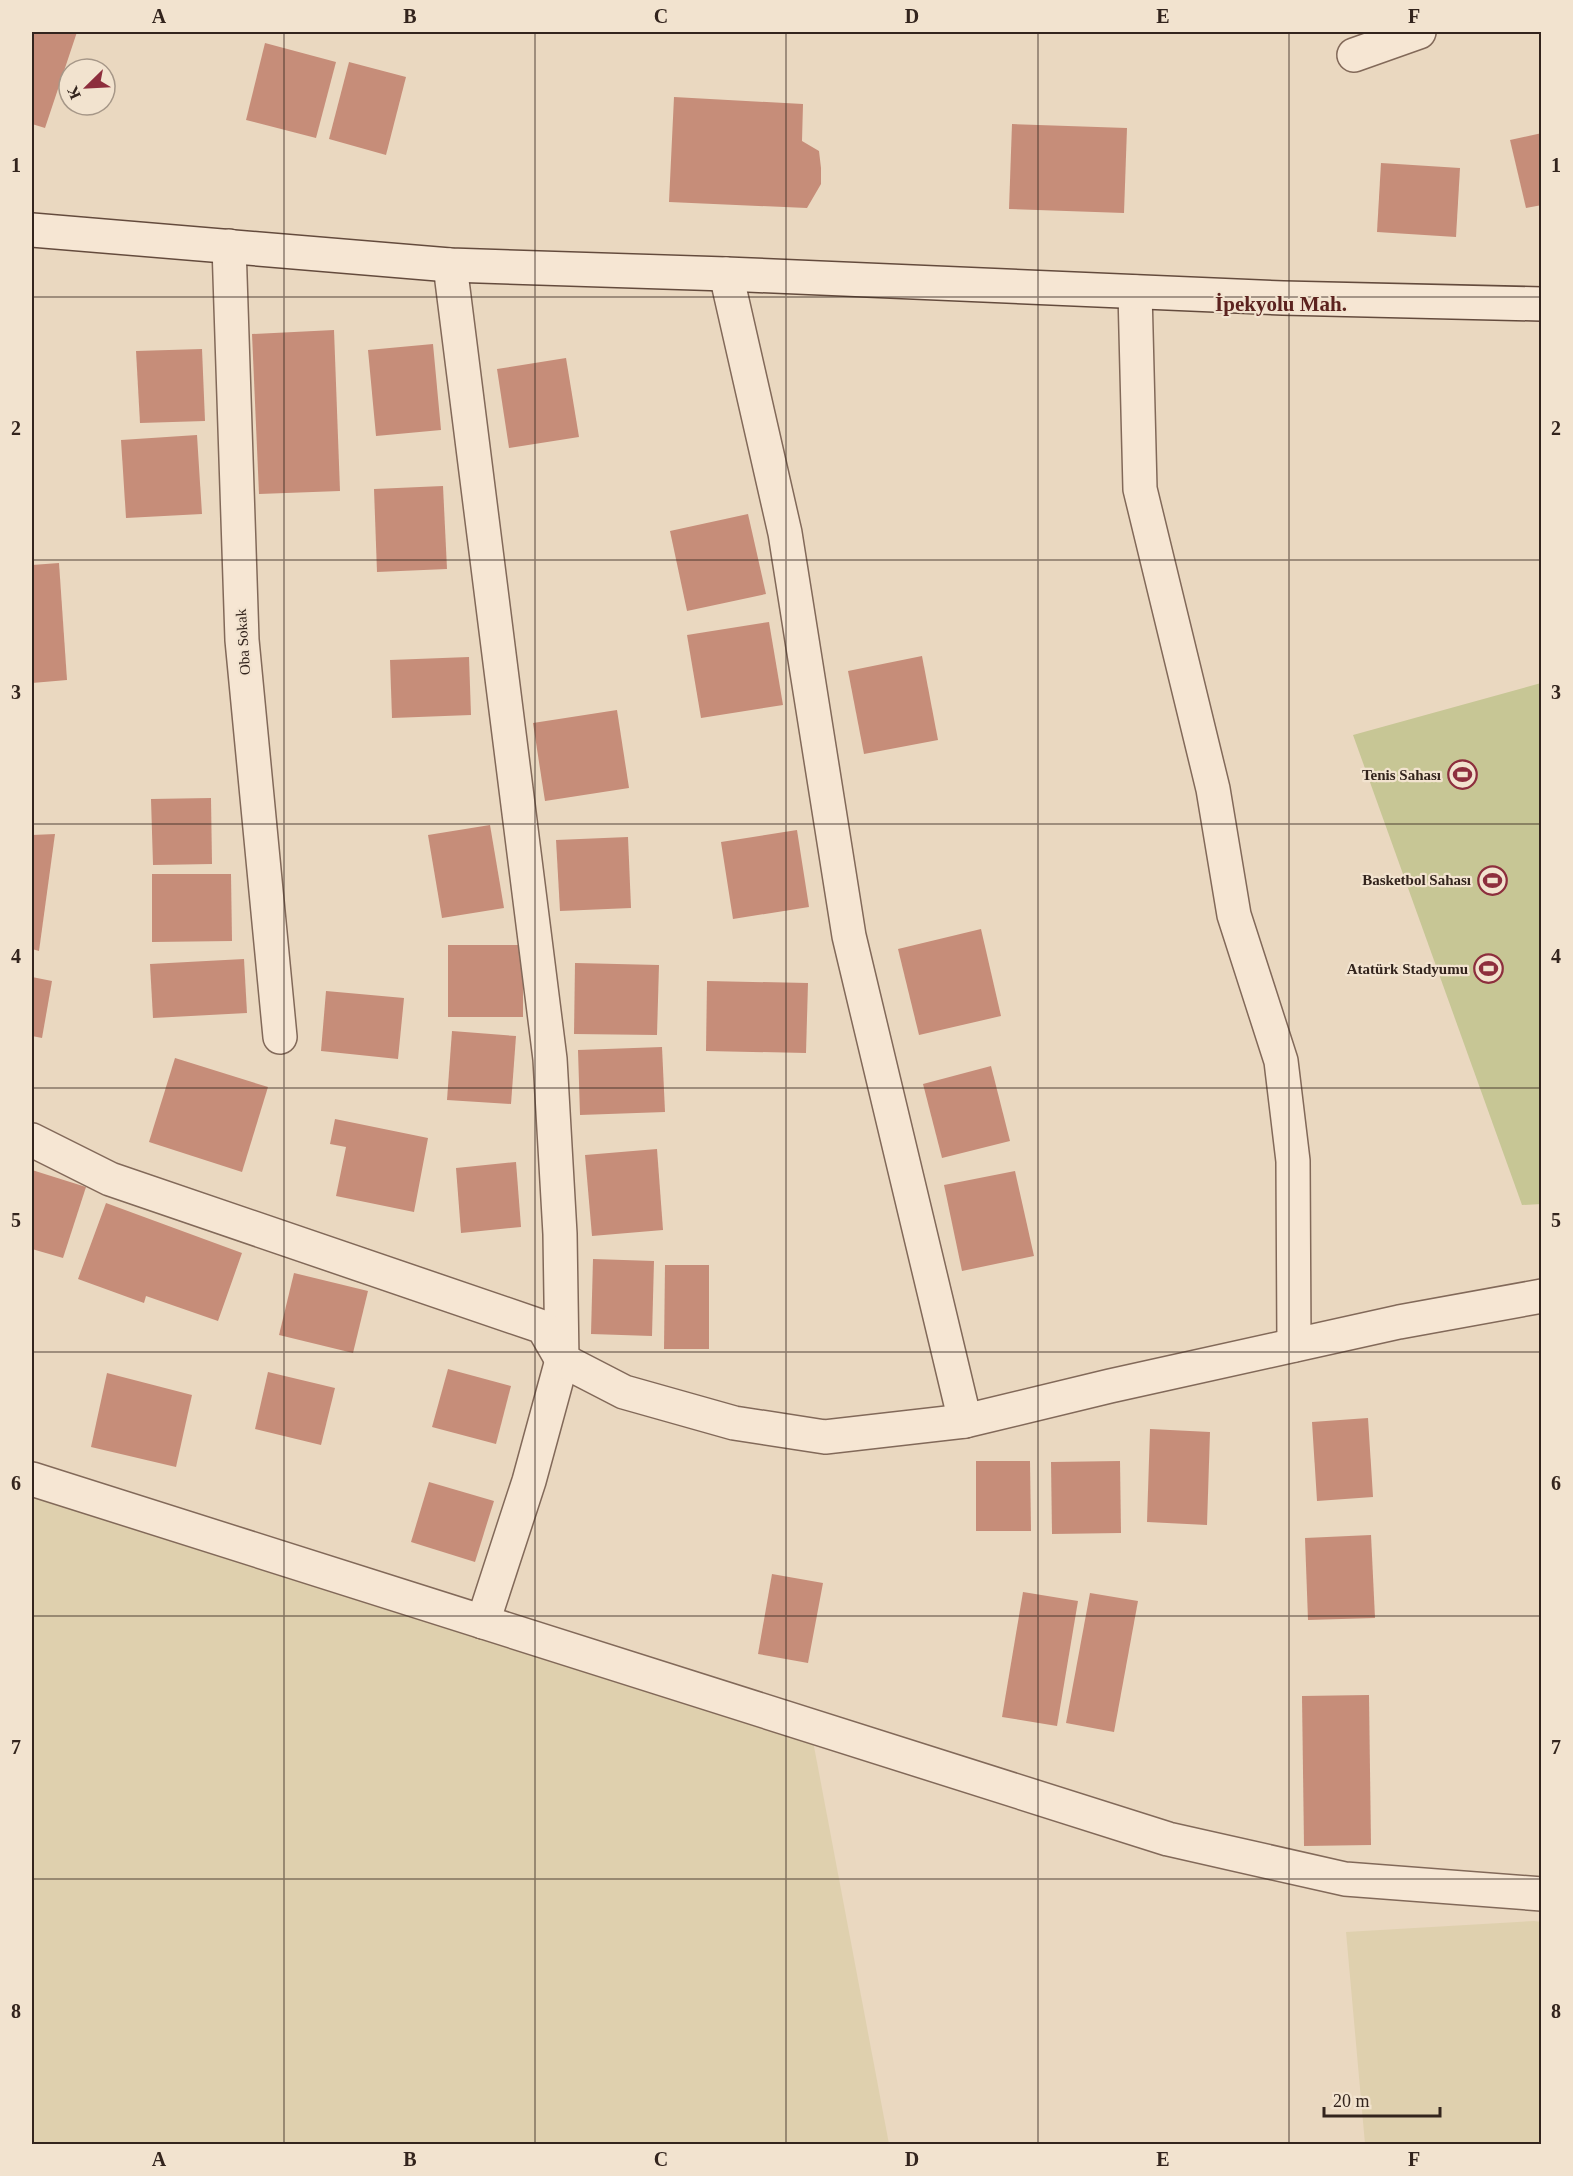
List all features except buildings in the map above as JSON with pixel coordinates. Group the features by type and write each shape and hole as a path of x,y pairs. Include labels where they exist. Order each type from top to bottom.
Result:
{"street":[{"path":"1354,55 1419,32"},
{"path":"32,230 450,265 726,274 1283,298 1542,304"},
{"name":"Oba Sokak","path":"229,246 242,640 280,1036"},
{"path":"450,265 550,1059 560,1234 562,1360 529,1481 483,1622"},
{"path":"726,274 785,533 849,936 965,1421"},
{"path":"1136,292 1140,489 1213,789 1234,915 1281,1061 1293,1161 1294,1345"},
{"path":"1283,298 1542,316"},
{"path":"32,1140 110,1179 543,1327 562,1360 624,1392 734,1423 825,1437 965,1421 1110,1386 1399,1322 1542,1296"},
{"path":"32,1479 1168,1839 1345,1879 1542,1894"}],"shaded area":[{"name":"Atatürk Stadyumu","path":"1541,683 1542,1204 1522,1205 1353,735"},
{"path":"32,1479 810,1725 889,2144 32,2144"},
{"path":"1542,1922 1541,2144 1365,2144 1346,1932"}],"place":[{"name":"Tenis Sahası","path":"1462,775"},
{"name":"Basketbol Sahası","path":"1492,880"},
{"name":"Atatürk Stadyumu","path":"1489,969"}],"district":[{"name":"İpekyolu Mah.","path":"1281,304"}]}
